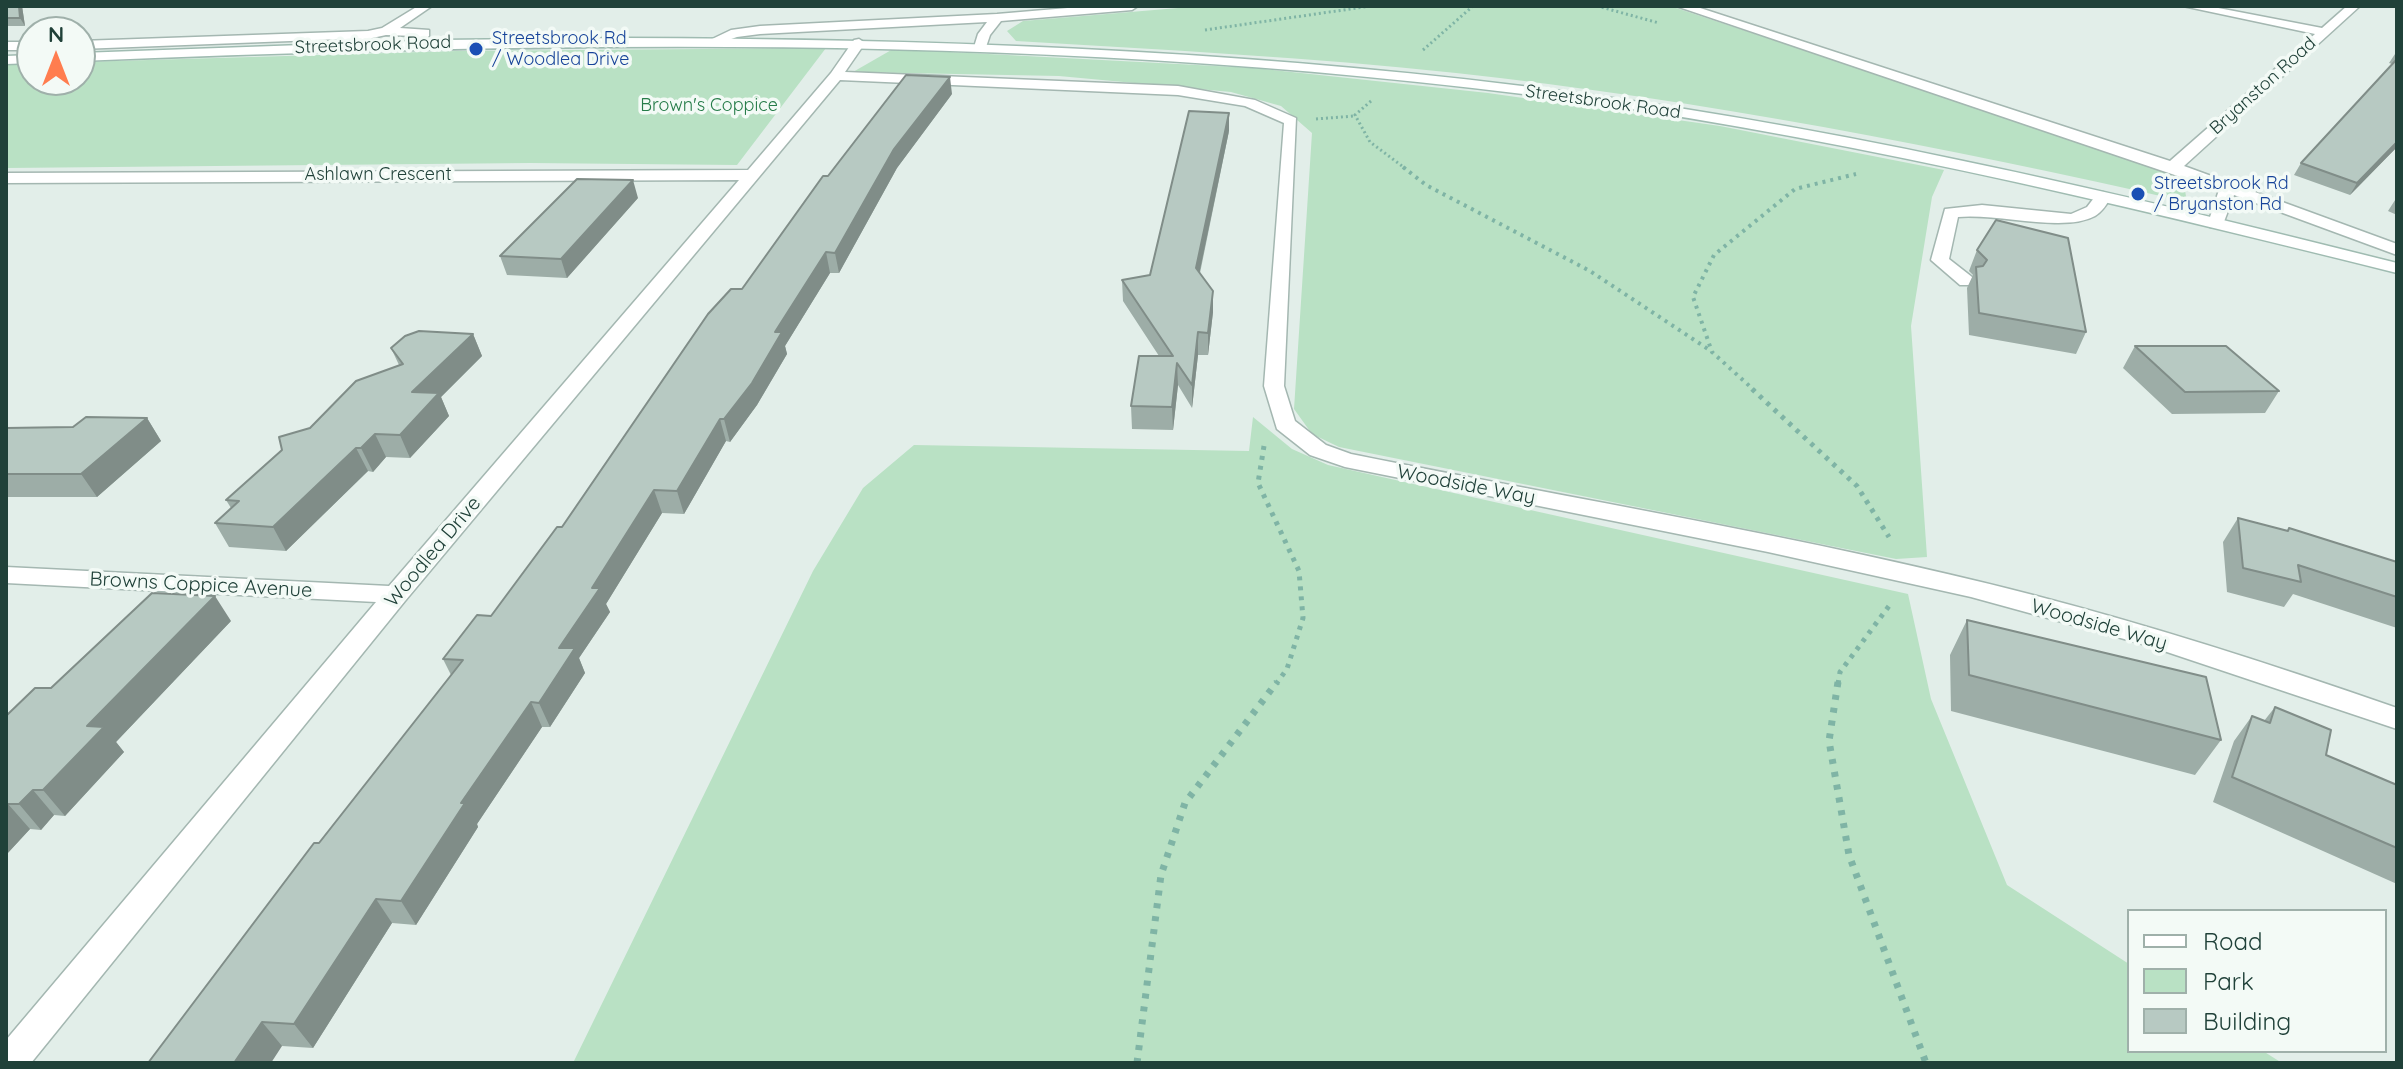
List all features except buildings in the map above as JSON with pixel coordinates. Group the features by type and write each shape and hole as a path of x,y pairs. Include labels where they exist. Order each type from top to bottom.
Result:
{"street":[{"path":"386,31 426,6"},
{"name":"Streetsbrook Road","path":"714,41 735,33 760,30 997,18 1132,6"},
{"path":"1682,6 2173,167 2397,250"},
{"path":"2189,6 2323,32"},
{"name":"Bryanston Road","path":"2173,167 2354,6"},
{"path":"980,47 984,34 997,18"},
{"path":"324,46 386,31 425,33 416,43"},
{"name":"Streetsbrook Road","path":"96,44 364,34"},
{"name":"Streetsbrook Road","path":"96,56 416,43 714,41 980,47 1216,59 1519,90 1801,132 2103,197 2397,268"},
{"name":"Woodlea Drive","path":"9,1063 396,595 836,76 859,43"},
{"path":"836,76 1154,89 1246,100 1271,108 1291,121"},
{"name":"Woodside Way","path":"1291,121 1274,386 1285,424 1318,450 1345,460 1912,575 2214,657 2397,719"},
{"name":"Ashlawn Crescent","path":"6,178 749,175"},
{"path":"2216,223 2228,187"},
{"path":"1966,281 1940,260 1951,213 1982,210 2073,219 2093,211 2103,197"},
{"name":"Browns Coppice Avenue","path":"6,575 396,595"}],"path":[{"path":"1192,32 1371,6"},
{"path":"1291,121 1355,115 1399,77 1402,66 1473,6"},
{"path":"1355,115 1370,142 1426,185 1590,271 1712,352 1857,486 1912,575 1840,672 1829,741 1849,855 1926,1063"},
{"path":"1712,352 1693,297 1714,255 1795,189 1869,171"},
{"path":"1137,1063 1161,875 1185,803 1287,669 1303,618 1299,571 1258,483 1274,386"}],"green space":[{"path":"1202,6 1670,6 2168,170 2183,179 2187,202 1915,144 1640,97 1401,67 1016,41 1007,31 1023,21"},
{"name":"Brown's Coppice","path":"826,48 737,165 530,163 6,168 6,64 16,64 16,96 96,96 96,62 457,51"},
{"path":"893,49 1254,68 1488,93 1720,126 1944,170 1932,197 1911,326 1927,557 1896,559 1339,447 1312,434 1294,409 1312,133 1281,106 1231,92 1059,76 853,72"},
{"path":"1253,417 1292,449 1328,465 1908,594 1931,699 2007,885 2127,963 2127,1053 2266,1053 2282,1063 573,1063 813,571 863,488 914,445 1249,451"}],"place":[{"name":"Streetsbrook Rd / Woodlea Drive","path":"476,49"},
{"name":"Streetsbrook Rd / Bryanston Rd","path":"2138,194"}]}
